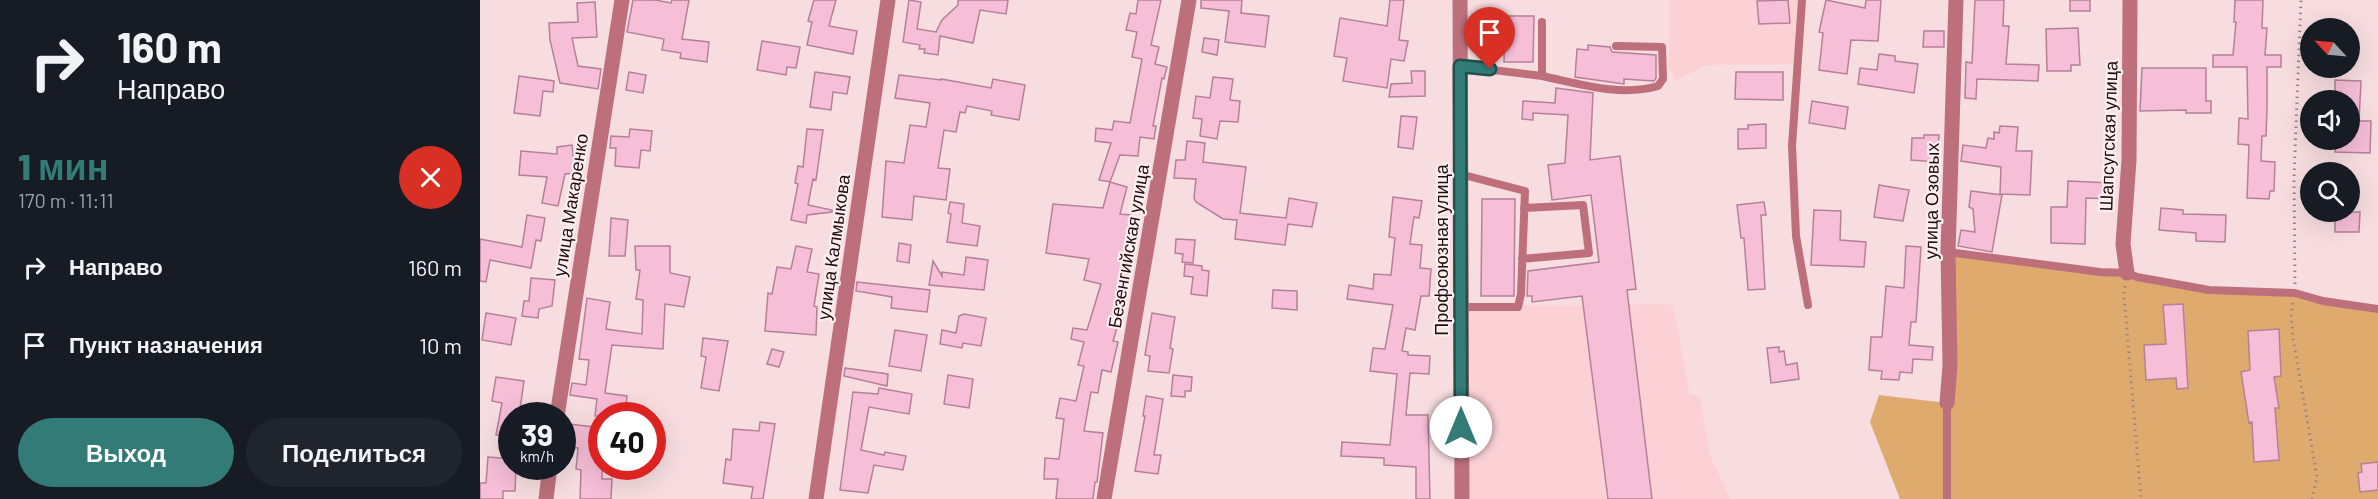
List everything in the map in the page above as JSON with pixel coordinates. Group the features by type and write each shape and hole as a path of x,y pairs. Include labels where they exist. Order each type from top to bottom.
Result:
{"street":[{"name":"улица Макаренко","path":"559,402 622,0"},
{"name":"улица Калмыкова","path":"816,499 888,0"},
{"name":"Безенгийская улица","path":"1104,499 1189,0"},
{"name":"Профсоюзная улица","path":"1460,0 1462,499"},
{"name":"улица Озовых","path":"1947,403 1950,365 1948,252 1956,0"},
{"name":"Шапсугская улица","path":"2127,273 2123,244 2129,160 2130,0"},
{"path":"546,499 548,480"}],"lane":[{"path":"1802,0 1792,146 1796,236 1808,305"},
{"path":"1542,22 1542,76"},
{"path":"1460,66 1542,76 1623,92 1642,91 1658,86 1663,79 1662,47 1616,46"},
{"path":"1460,174 1525,190 1521,294 1518,307 1461,307"},
{"path":"1522,259 1589,254 1583,205 1524,208"},
{"path":"1948,252 2100,272 2127,273 2137,277 2209,290 2295,292 2323,301 2378,309"},
{"path":"1947,403 1947,499"}],"path":[{"path":"2301,0 2300,74 2294,177 2295,292 2291,315 2317,477 2312,499"},
{"path":"2127,273 2124,295 2141,499"}],"shaded area":[{"path":"1670,0 1802,0 1796,64 1706,65 1676,81 1669,66"},
{"path":"1948,252 2100,272 2176,285 2295,293 2378,309 2378,499 1900,499 1870,422 1879,395 1947,403"},
{"path":"1673,304 1690,395 1700,395 1710,455 1730,499 1462,499 1461,307"}],"building":[{"path":"633,0 671,3 672,0 689,0 682,39 709,42 707,62 680,58 681,53 662,50 664,39 627,32"},
{"path":"814,0 836,0 829,26 857,31 853,54 807,45 812,22 808,21"},
{"path":"909,0 921,2 917,29 936,32 942,20 958,5 958,0 1008,0 1006,14 980,10 973,43 940,36 938,55 924,53 925,49 919,49 920,45 903,42"},
{"path":"1138,0 1161,0 1151,45 1159,47 1155,64 1167,67 1164,79 1162,78 1153,126 1156,126 1154,139 1140,137 1138,156 1120,155 1110,182 1099,180 1111,143 1095,141 1096,128 1112,130 1114,121 1130,123 1142,59 1132,57 1137,32 1126,30 1130,13 1136,14"},
{"path":"1201,0 1242,0 1241,13 1269,16 1265,47 1225,42 1229,11 1201,8"},
{"path":"1390,0 1404,0 1399,40 1408,41 1404,61 1391,59 1387,88 1343,81 1347,58 1334,56 1340,18 1387,26"},
{"path":"1788,0 1790,23 1759,24 1757,1"},
{"path":"1826,0 1865,8 1866,0 1881,0 1878,41 1851,40 1847,74 1819,70 1823,33 1819,32"},
{"path":"1975,0 2004,0 2003,26 2009,26 2006,64 2039,65 2038,81 1977,79 1976,99 1965,98 1966,62 1972,63"},
{"path":"2070,0 2090,0 2090,11 2070,11"},
{"path":"2235,0 2263,0 2262,28 2267,28 2265,55 2281,55 2281,67 2267,67 2266,136 2262,136 2261,161 2275,162 2274,191 2270,191 2269,199 2247,198 2249,145 2238,144 2239,118 2248,119 2247,67 2213,67 2213,55 2233,55"},
{"path":"595,2 597,37 572,38 578,66 601,69 598,89 560,83 550,40 549,23 578,22 577,3"},
{"path":"1505,16 1534,16 1533,62 1504,62"},
{"path":"2078,28 2080,65 2071,65 2071,71 2047,71 2046,29"},
{"path":"1924,31 1944,31 1944,47 1923,47"},
{"path":"1204,38 1219,40 1217,55 1202,52"},
{"path":"762,41 800,47 796,68 787,67 786,75 757,70"},
{"path":"1588,45 1610,47 1612,52 1656,55 1656,78 1654,81 1624,79 1624,84 1575,77 1577,49 1588,50"},
{"path":"1879,54 1895,56 1895,61 1918,64 1914,93 1858,84 1860,68 1877,70"},
{"path":"2142,68 2206,68 2206,101 2211,101 2211,113 2186,113 2186,110 2140,111"},
{"path":"1411,71 1425,71 1425,96 1389,97 1391,84 1412,83"},
{"path":"629,72 646,75 643,93 626,90"},
{"path":"815,72 850,77 847,94 833,92 831,110 810,107"},
{"path":"1736,72 1783,72 1783,100 1735,99"},
{"path":"899,75 941,79 991,88 993,79 1025,85 1019,120 991,115 992,111 967,106 965,113 960,112 956,132 944,130 938,168 950,169 946,200 914,196 912,220 882,217 886,161 904,163 910,125 926,127 930,103 895,98"},
{"path":"519,76 554,81 553,92 543,91 540,116 514,113"},
{"path":"1213,77 1233,79 1230,100 1240,101 1238,122 1220,121 1217,139 1200,136 1202,119 1193,118 1196,96 1210,98"},
{"path":"2335,80 2361,81 2360,101 2360,90 2335,90"},
{"path":"1556,88 1593,93 1590,160 1620,156 1636,289 1627,290 1652,499 1608,499 1582,296 1532,302 1532,296 1527,296 1528,271 1599,262 1591,195 1552,200 1548,165 1565,163 1568,115 1533,113 1533,120 1522,119 1523,101 1555,103"},
{"path":"1812,101 1848,107 1845,129 1809,123"},
{"path":"1401,116 1417,117 1413,149 1398,147"},
{"path":"2360,121 2371,121 2370,153 2335,152 2335,150 2360,150"},
{"path":"1766,124 1766,148 1738,149 1738,129 1748,129 1748,125"},
{"path":"2000,126 2018,127 2016,151 2032,151 2030,195 2000,194 2001,167 1961,161 1963,145 1986,148 1988,138 1994,139 1994,132 1999,133"},
{"path":"630,129 652,131 650,151 641,150 639,168 615,166 616,148 610,148 611,136 629,137"},
{"path":"807,129 823,130 816,180 813,179 808,205 832,210 832,212 807,215 806,223 791,220 798,184 795,183 798,166 803,167"},
{"path":"1924,135 1939,135 1937,162 1911,160 1912,138 1924,138"},
{"path":"1187,141 1205,143 1203,162 1246,167 1240,213 1286,218 1289,198 1317,203 1312,227 1288,224 1285,245 1235,239 1237,220 1223,219 1196,202 1194,198 1196,179 1174,178 1176,160 1185,160"},
{"path":"572,145 575,173 565,174 558,206 542,203 547,177 519,175 521,151 557,154 557,147"},
{"path":"2068,181 2112,183 2112,199 2086,198 2085,244 2051,243 2051,207 2067,207"},
{"path":"1110,182 1127,187 1120,214 1131,215 1127,252 1133,253 1119,311 1122,312 1113,341 1118,342 1111,372 1102,370 1098,393 1091,392 1084,431 1103,433 1097,482 1095,482 1093,499 1056,499 1058,479 1044,479 1045,458 1059,459 1064,419 1056,418 1060,398 1076,401 1084,366 1078,365 1084,342 1071,339 1073,328 1087,330 1101,284 1084,280 1089,259 1046,253 1053,204 1103,208"},
{"path":"1879,185 1909,190 1903,221 1874,217"},
{"path":"1971,191 2002,195 1992,252 1958,246 1961,230 1975,232 1973,209 1969,207"},
{"path":"1393,197 1422,201 1419,218 1414,217 1410,244 1422,245 1420,268 1431,269 1429,296 1421,296 1415,330 1406,328 1402,351 1408,352 1408,355 1430,356 1429,374 1410,373 1406,415 1428,415 1430,499 1416,499 1416,467 1384,465 1384,458 1341,456 1342,442 1390,445 1397,374 1370,371 1373,348 1385,349 1393,305 1347,299 1349,285 1373,289 1374,274 1391,275 1395,238 1389,237"},
{"path":"1482,199 1515,199 1514,296 1481,296"},
{"path":"950,202 964,204 962,223 980,226 977,246 947,242 951,214 948,213"},
{"path":"1764,202 1766,215 1761,215 1765,289 1748,290 1744,238 1741,238 1737,205"},
{"path":"2161,208 2183,210 2183,214 2226,215 2225,242 2196,241 2196,233 2159,230"},
{"path":"1814,210 1841,211 1840,240 1866,242 1864,267 1811,265"},
{"path":"527,215 545,218 541,241 536,240 531,268 490,260 486,282 480,281 480,239 522,247"},
{"path":"611,218 628,220 625,256 609,256"},
{"path":"2335,222 2360,222 2359,232 2335,232"},
{"path":"1176,239 1195,240 1193,263 1182,262 1183,254 1175,253"},
{"path":"899,243 911,245 909,263 897,261"},
{"path":"635,246 670,246 670,273 690,277 684,307 665,304 663,349 612,345 605,393 627,396 626,402 597,402 597,399 570,395 572,383 586,385 589,360 579,359 587,298 610,302 606,329 642,334 643,300 636,299 640,270 636,270"},
{"path":"796,246 812,249 807,272 819,274 814,306 817,307 816,335 765,331 768,293 772,294 777,267 791,269"},
{"path":"1906,246 1921,247 1916,322 1911,322 1909,345 1933,347 1932,360 1913,359 1912,373 1900,372 1899,380 1881,379 1882,371 1869,370 1871,337 1882,337 1886,286 1904,288"},
{"path":"966,257 988,260 984,290 929,285 933,261 942,276 942,272 964,275"},
{"path":"1185,264 1202,266 1202,270 1209,271 1207,296 1191,294 1193,277 1184,276"},
{"path":"531,278 555,280 552,306 539,309 538,318 522,316 524,301 529,301"},
{"path":"857,282 930,290 927,312 891,308 892,297 856,291"},
{"path":"1273,290 1297,291 1297,310 1272,308"},
{"path":"2183,304 2188,388 2177,389 2176,378 2146,380 2144,345 2166,344 2163,305"},
{"path":"486,313 516,318 511,345 482,340"},
{"path":"1152,313 1175,317 1169,373 1148,371 1150,356 1145,355"},
{"path":"964,314 986,318 981,346 963,343 962,348 940,344 942,330 956,333 959,316"},
{"path":"2279,329 2281,376 2274,377 2279,408 2275,408 2279,460 2254,462 2252,422 2249,423 2241,372 2250,370 2248,331"},
{"path":"895,330 927,335 921,371 889,366"},
{"path":"703,338 728,341 719,391 701,388 706,357 701,356"},
{"path":"1779,347 1779,352 1784,351 1786,365 1797,363 1799,379 1771,383 1767,348"},
{"path":"772,349 784,352 779,367 767,364"},
{"path":"845,368 888,374 887,386 844,376"},
{"path":"948,375 973,379 969,408 944,404"},
{"path":"1173,375 1192,377 1191,391 1185,391 1185,397 1171,396"},
{"path":"496,377 524,381 521,402 492,401"},
{"path":"879,388 912,394 909,414 869,407 861,450 884,455 885,452 906,456 903,470 874,465 868,493 840,490 853,392 878,394"},
{"path":"1146,396 1163,399 1154,455 1161,455 1158,474 1135,471 1145,416 1143,416"},
{"path":"760,422 775,424 763,499 751,499 753,487 723,483 726,459 731,460 733,429 759,431"},
{"path":"576,425 588,426 588,480 612,480 611,499 580,499 581,470 576,469 578,448 576,448"},
{"path":"488,457 498,458 498,480 515,480 515,491 503,491 503,499 480,499 480,483 486,483"},
{"path":"2378,462 2378,490 2360,492 2358,473 2362,472 2361,464"}],"route":[{"path":"1461,427 1460,66 1490,69"}]}
